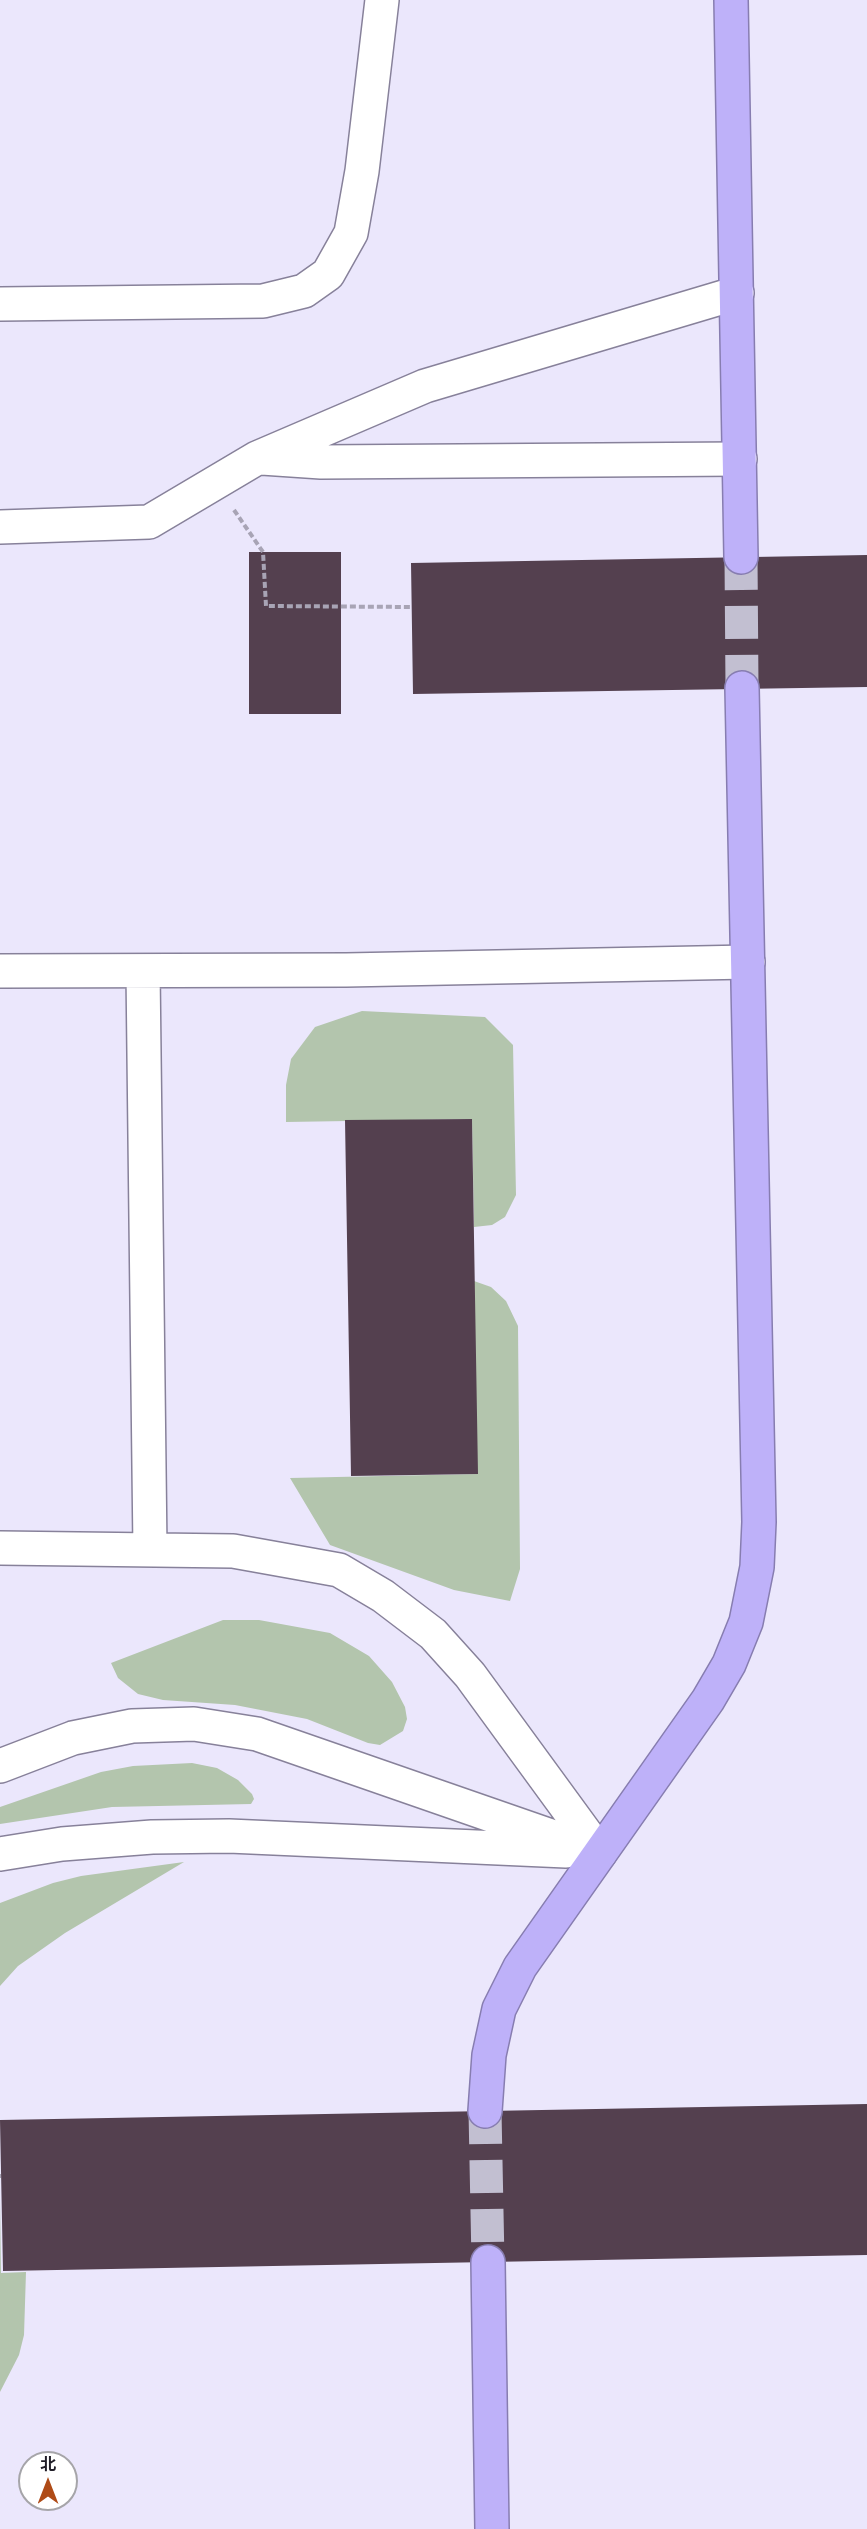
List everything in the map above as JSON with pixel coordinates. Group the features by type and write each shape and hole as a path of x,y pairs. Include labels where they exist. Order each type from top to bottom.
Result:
{"highway":[{"path":"731,0 741,557"},
{"path":"485,2111 489,2055 499,2009 520,1967 708,1700 729,1664 746,1622 757,1567 759,1522 742,688"},
{"path":"488,2262 492,2529"}],"lane":[{"path":"0,304 263,301 304,291 328,274 351,233 362,171 382,0"},
{"path":"0,527 149,522 257,458 425,386 737,293"},
{"path":"257,458 321,462 740,459"},
{"path":"0,971 346,970 748,962"},
{"path":"143,971 150,1550"},
{"path":"0,1548 233,1551 339,1570 383,1596 433,1634 470,1674 600,1853"},
{"path":"0,1766 73,1738 132,1726 194,1724 257,1734 600,1853"},
{"path":"0,1854 62,1844 152,1837 218,1836 600,1853"}],"path":[{"path":"215,483 263,552 266,606 412,607"}],"green space":[{"path":"362,1011 485,1017 513,1045 516,1195 505,1217 492,1225 474,1227 472,1119 286,1122 286,1085 291,1059 315,1027"},
{"path":"474,1281 491,1287 506,1301 518,1326 520,1569 510,1601 454,1590 330,1545 290,1478 477,1474"},
{"path":"223,1620 259,1620 330,1633 369,1656 392,1682 405,1707 407,1719 403,1731 380,1745 368,1743 307,1719 235,1705 163,1700 138,1694 118,1678 111,1663"},
{"path":"192,1763 217,1768 238,1780 252,1794 254,1799 251,1804 112,1807 0,1824 0,1807 101,1772 133,1766"},
{"path":"184,1862 65,1933 18,1966 0,1986 0,1903 53,1883 81,1876"},
{"path":"0,2198 1,2273 26,2272 24,2335 19,2355 0,2392"}],"building":[{"path":"249,552 341,552 341,714 249,714"},
{"path":"867,555 867,687 413,694 411,563"},
{"path":"472,1119 478,1474 351,1476 345,1120"},
{"path":"867,2104 867,2255 3,2271 0,2120"}],"tunnel":[{"path":"741,557 742,688"},
{"path":"485,2111 488,2262"}]}
